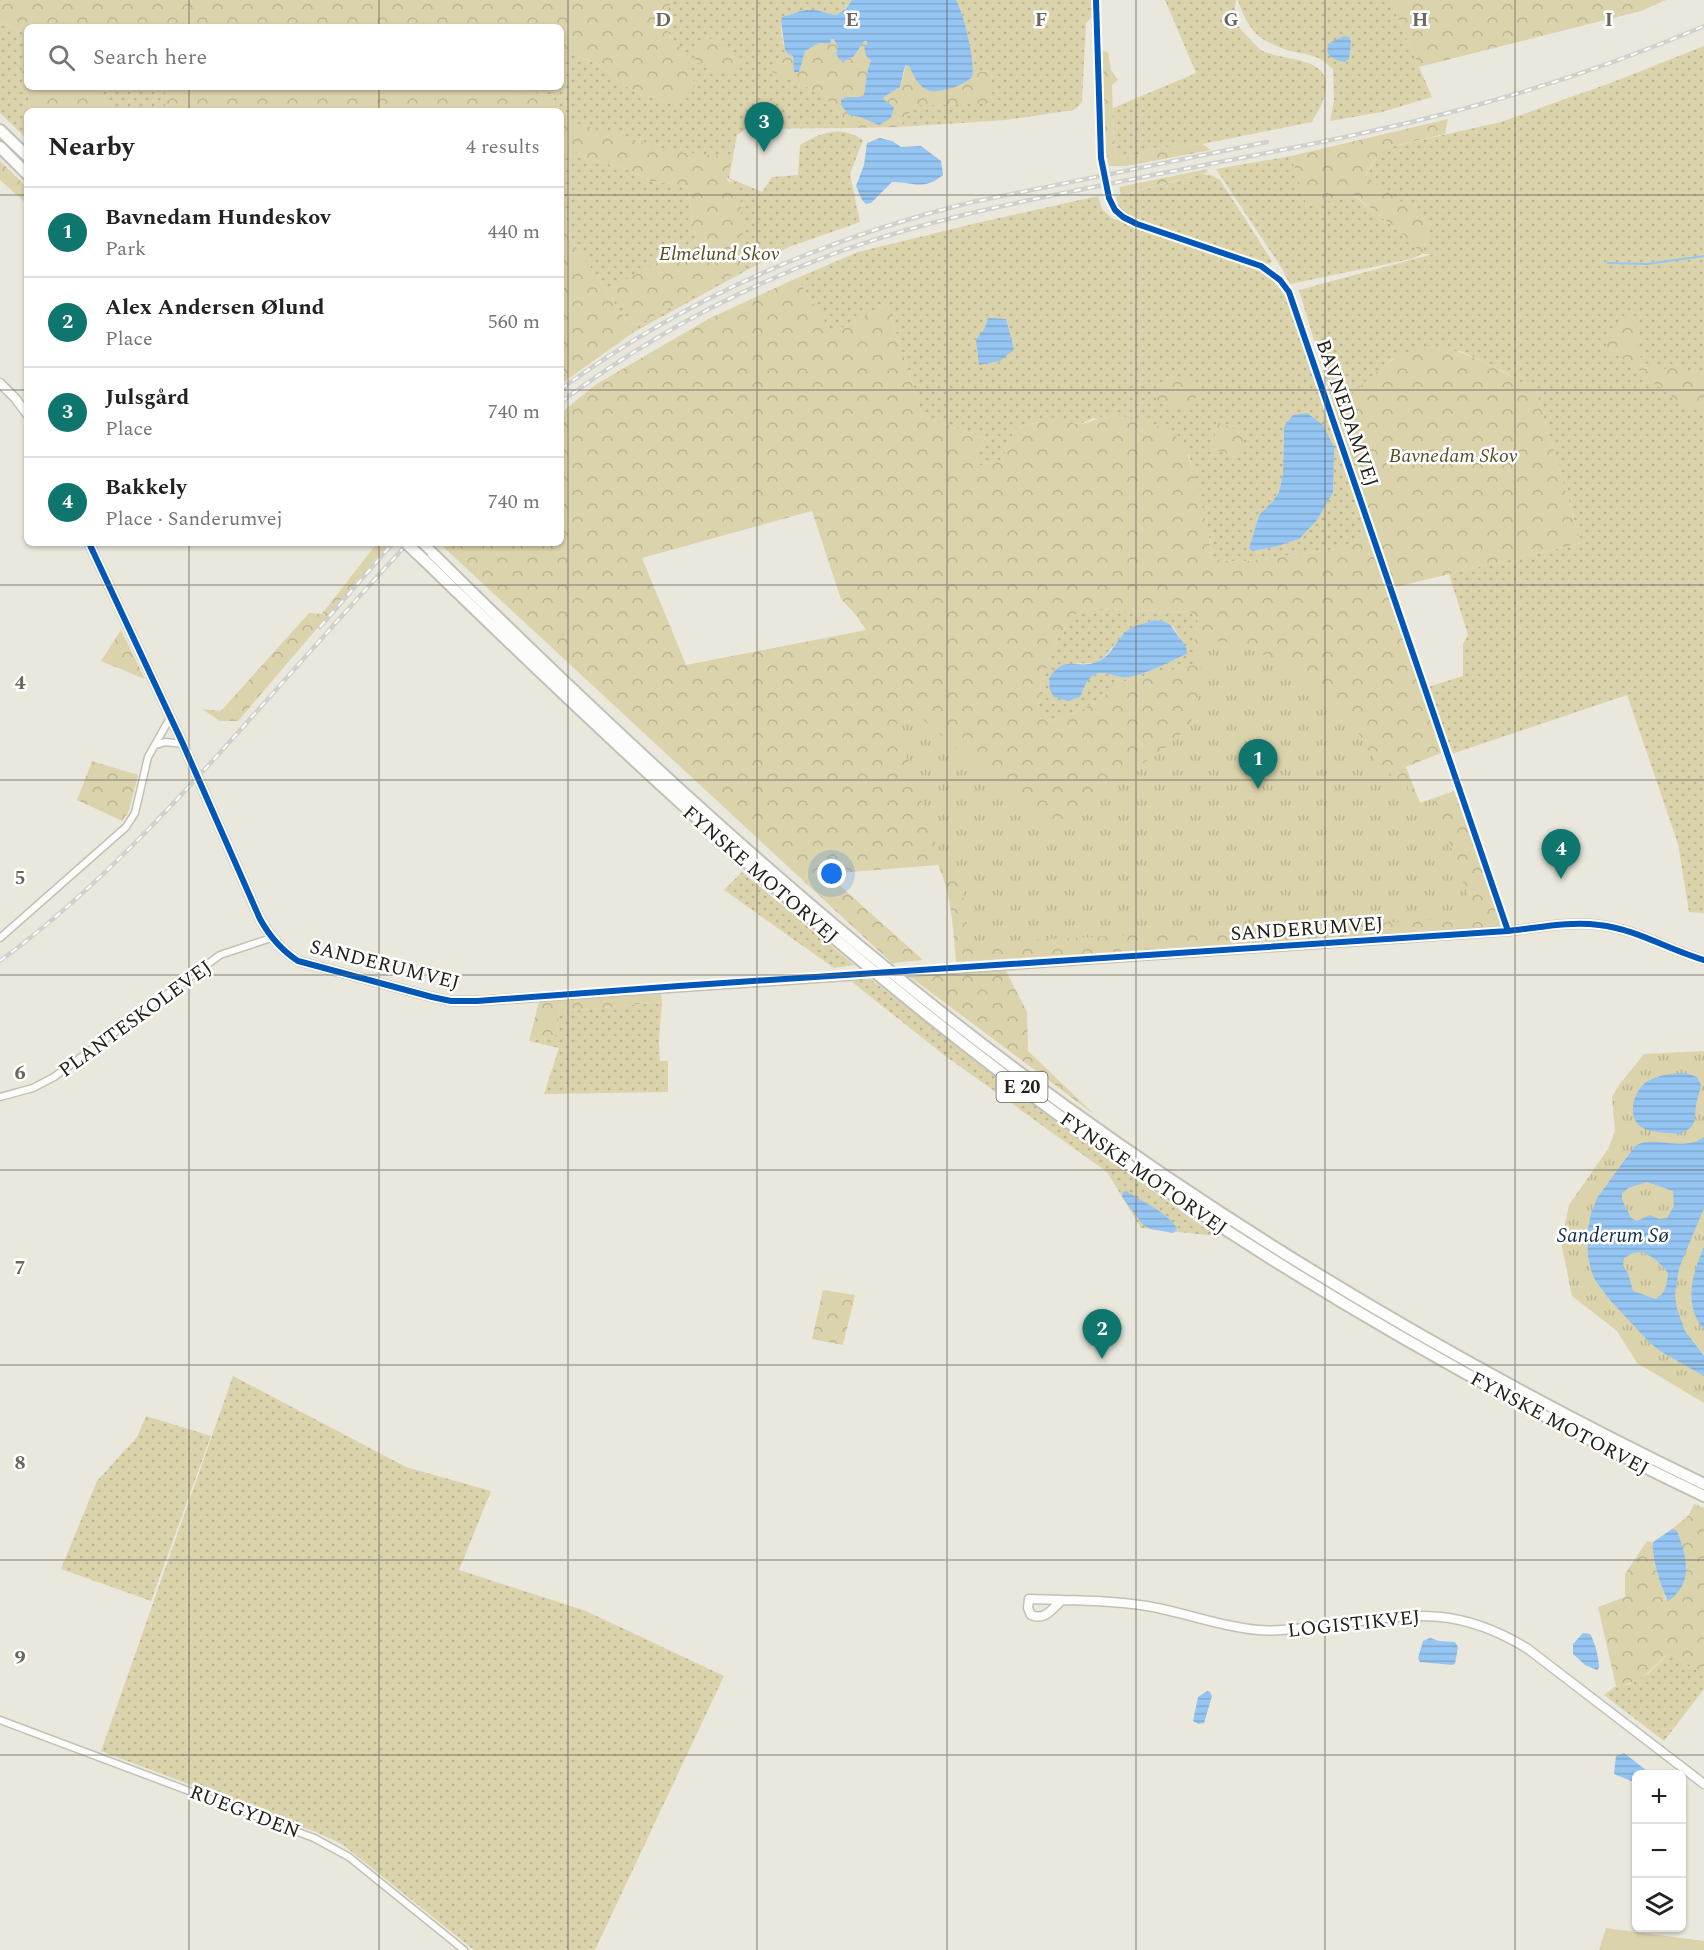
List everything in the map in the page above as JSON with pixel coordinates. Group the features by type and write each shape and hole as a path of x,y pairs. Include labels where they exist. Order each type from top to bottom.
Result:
{"highway":[{"path":"0,130 24,153"},
{"path":"0,147 24,171"},
{"name":"FYNSKE MOTORVEJ","path":"411,546 428,556 704,811 865,951 1067,1108 1202,1201 1386,1316 1571,1419 1704,1484"},
{"name":"FYNSKE MOTORVEJ","path":"423,546 428,556 559,691 701,823 859,959 986,1060 1061,1116 1213,1221 1381,1326 1534,1412 1704,1496"}],"street":[{"name":"BAVNEDAMVEJ","path":"1096,0 1101,158 1109,198 1115,210 1137,224 1262,266 1280,280 1289,292 1508,931"},
{"path":"0,382 24,410"},
{"name":"SANDERUMVEJ","path":"90,546 183,744 260,919 271,938 287,954 298,961 451,1001 861,975"},
{"path":"0,938 126,827 135,813 148,757 170,718"},
{"path":"156,745 165,742 183,744"},
{"name":"SANDERUMVEJ","path":"906,972 1508,931 1579,924 1619,929 1704,960"},
{"name":"PLANTESKOLEVEJ","path":"0,1098 33,1088 54,1077 220,955 271,938"},
{"name":"LOGISTIKVEJ","path":"1062,1600 1147,1606 1231,1626 1259,1630 1286,1630 1416,1615 1443,1616 1477,1624 1528,1649 1704,1784"},
{"name":"RUEGYDEN","path":"0,1720 322,1842 349,1857 464,1950"}],"green space":[{"path":"0,0 671,0 665,24 670,37 687,59 695,86 672,104 627,87 599,65 564,50 564,24 24,24 24,33 0,21"},
{"path":"671,0 852,0 840,14 805,10 782,17 781,26 787,53 793,55 850,128 746,129 737,135 729,178 762,192 772,177 798,175 800,145 831,132 855,135 863,140 850,174 860,222 789,247 634,332 570,238 564,205 564,121 564,108 554,108 553,95 515,90 564,90 564,50 599,65 627,87 672,104 679,47 670,36 666,20","holes":["564,121 633,139 734,183 742,270 637,325 633,323 612,287 696,243 687,186 651,181 621,167 570,155"]},
{"path":"956,0 1093,0 1093,16 1086,23 1082,102 1074,110 1006,120 900,127 912,106 991,71 972,73 961,10"},
{"path":"1165,0 1236,0 1235,16 1238,24 1258,48 1275,55 1309,63 1324,74 1326,84 1324,97 1312,122 1202,144 1150,149 1137,156 1116,158 1113,108 1196,73"},
{"path":"1238,0 1390,0 1432,97 1382,112 1330,121 1334,100 1333,69 1318,58 1290,51 1263,39 1246,20"},
{"path":"1390,0 1666,0 1641,11 1419,67"},
{"path":"0,21 24,33 22,81 30,108 24,108 24,136 0,113"},
{"path":"24,33 24,85 22,81"},
{"path":"712,38 723,41 737,60 738,70 730,75 695,62 696,47"},
{"path":"831,39 834,39 838,48 854,56 864,40 867,41 871,60 865,91 894,107 883,99 900,87 906,65 943,90 969,80 972,73 991,71 993,103 913,106 900,127 850,128 824,95 772,72 783,57 793,55 802,59 805,51 818,43 830,44"},
{"path":"1704,46 1704,913 1689,912 1678,844 1627,695 1452,754 1428,687 1463,676 1463,644 1468,635 1449,574 1581,543 1536,391 1501,370 1460,351 1392,359 1335,410 1299,290 1433,254 1422,254 1411,259 1290,284 1216,169 1291,156 1307,206 1353,195 1404,235 1422,253 1431,222 1365,177 1381,149 1501,122 1613,82"},
{"path":"1102,51 1108,52 1111,70 1118,80 1112,85 1116,158 1137,156 1150,149 1202,144 1211,150 1126,166 1109,166 1106,152"},
{"path":"26,90 102,90 108,108 30,108"},
{"path":"102,90 165,90 165,108 108,108"},
{"path":"165,90 516,90 553,95 554,108 165,108"},
{"path":"1448,119 1445,134 1381,149 1365,176 1431,222 1422,254 1404,235 1354,195 1307,207 1291,156"},
{"name":"Elmelund Skov","path":"564,120 633,139 661,150 730,157 727,180 734,183 740,191 745,264 742,270 637,325 633,323 611,287 696,243 687,186 651,181 621,167 570,155 564,148"},
{"path":"0,161 24,184 24,201 0,180"},
{"path":"1208,169 1206,173 1121,195 1119,187"},
{"path":"1201,174 1211,175 1220,180 1272,261 1271,263 1266,264 1132,217 1118,203 1116,197"},
{"path":"1098,196 1102,209 1112,218 1257,268 1265,274 1285,296 1369,533 1344,548 1240,562 1212,559 1210,541 1189,455 1094,418 1080,424 1060,421 1036,422 1016,429 1003,459 979,466 976,454 985,438 923,417 887,304 832,333 797,278 858,252","holes":["1284,427 1299,539 1275,547 1252,551 1249,547 1259,515 1279,492 1283,474"]},
{"path":"564,206 570,238 634,332 564,382"},
{"name":"Elmelund Skov","path":"797,278 832,333 887,304 923,417 985,438 976,454 979,466 1003,459 1016,429 1038,422 1066,421 1083,424 1110,415 1127,417 1165,429 1179,439 1184,447 1195,477 1212,559 1240,562 1344,548 1369,533 1441,753 1406,767 1420,803 1454,791 1500,910 1500,927 956,962 949,901 938,865 827,874 923,960 892,963 442,546 564,546 564,411 595,385 710,318","holes":["812,511 841,599 866,630 686,665 642,558","1098,609 1191,612 1198,621 1193,665 1127,680 1082,710 1048,722 1038,714 1041,683 1059,636 1070,619 1079,612"]},
{"path":"1636,316 1638,353 1645,363 1664,369 1679,367 1704,376 1704,407 1698,409 1685,406 1651,381 1633,364 1609,351 1606,346 1614,332 1626,321"},
{"name":"Bavnedam Skov","path":"1434,345 1462,353 1487,364 1536,391 1581,543 1395,587 1335,410 1392,360 1419,348"},
{"path":"1168,376 1186,380 1196,389 1199,394 1189,407 1171,409 1157,400 1157,388"},
{"path":"1216,422 1237,430 1243,435 1241,458 1214,449"},
{"path":"375,546 387,546 238,721 220,721 202,709 221,711 309,613 322,614"},
{"path":"1098,609 1191,612 1198,621 1194,665 1127,680 1082,710 1048,722 1038,714 1041,683 1059,636 1070,618 1079,612","holes":["1155,620 1173,626 1187,654 1129,677 1096,674 1088,681 1080,697 1077,663 1099,661 1124,635 1145,623"]},
{"path":"121,630 145,679 101,661"},
{"path":"1202,639 1250,649 1297,673 1338,707 1353,724 1379,765 1406,783 1410,795 1416,794 1420,803 1434,799 1476,918 970,943 960,877 940,857 896,724 920,717 1033,815 1053,827 1074,817 1113,784 1168,746 1186,729 1194,717 1198,703"},
{"path":"92,761 138,775 129,811 122,821 77,800"},
{"path":"742,872 854,965 834,968 724,890"},
{"path":"1005,969 1027,1012 1028,1051 1095,1115 909,976"},
{"path":"869,978 1061,1125 1216,1236 1141,1228 1107,1172 944,1055 852,982"},
{"path":"661,994 662,1002 560,1012 555,1036 529,1041 539,1002"},
{"path":"662,1002 660,1061 668,1061 668,1092 544,1094 559,1048 529,1041 555,1036 560,1012"},
{"path":"1704,1051 1704,1403 1637,1363 1617,1331 1572,1296 1561,1242 1569,1205 1608,1149 1615,1131 1612,1097 1619,1085 1644,1054"},
{"path":"823,1290 855,1295 843,1345 812,1339"},
{"path":"233,1376 406,1467 491,1491 459,1570 586,1611 724,1676 595,1950 474,1950 342,1844 316,1832 101,1751"},
{"path":"146,1416 211,1436 151,1601 61,1569 97,1481 137,1437"},
{"path":"1694,1504 1704,1508 1704,1674 1668,1654 1639,1679 1616,1686 1598,1607 1625,1597 1625,1574 1647,1541 1653,1542 1655,1564 1666,1601 1677,1532 1672,1529 1689,1515"},
{"path":"1668,1654 1704,1674 1704,1689 1664,1741 1604,1695 1616,1686 1630,1684 1649,1673"},
{"path":"1606,1928 1704,1941 1704,1950 1599,1950"}],"water":[{"path":"852,0 956,0 968,38 972,76 952,88 930,91 920,85 910,67 906,65 900,87 883,99 894,107 891,118 879,125 849,115 841,105 841,100 846,97 864,95 871,60 866,56 864,46 867,45 867,41 864,41 854,56 843,62 836,53 838,48 834,39 831,39 830,44 819,43 805,51 799,72 794,72 793,56 785,50 781,21 782,17 806,10 836,15 841,13"},
{"path":"1344,36 1349,37 1351,42 1349,59 1345,62 1330,56 1327,50 1331,42"},
{"path":"880,138 892,141 901,147 921,146 941,161 943,175 930,183 919,185 892,182 871,203 866,204 856,186 864,165 867,143"},
{"path":"988,318 1006,319 1014,349 1000,361 979,365 976,339 984,330"},
{"path":"1307,413 1323,425 1334,447 1333,492 1317,520 1299,539 1275,547 1252,551 1249,548 1259,515 1279,492 1283,474 1284,427 1293,415"},
{"path":"1155,620 1171,626 1185,646 1187,654 1152,670 1129,677 1096,674 1088,681 1080,697 1068,701 1054,697 1050,690 1049,679 1054,671 1066,665 1092,664 1099,661 1128,630"},
{"path":"1686,1073 1697,1077 1701,1085 1692,1126 1680,1134 1647,1130 1638,1124 1634,1118 1633,1106 1641,1087 1649,1080 1659,1076"},
{"name":"Sanderum Sø","path":"1704,1137 1704,1208 1679,1268 1675,1296 1685,1331 1704,1356 1704,1376 1660,1351 1609,1299 1595,1280 1591,1270 1587,1234 1597,1198 1635,1146 1650,1142 1677,1144","holes":["1647,1182 1673,1191 1674,1206 1667,1218 1659,1219 1650,1215 1637,1221 1631,1218 1622,1194 1628,1188","1641,1252 1656,1260 1668,1273 1664,1291 1656,1299 1633,1291 1628,1273 1623,1267 1624,1258"]},
{"path":"1126,1191 1166,1217 1177,1228 1176,1231 1173,1233 1151,1229 1143,1225 1122,1197 1123,1192"},
{"name":"Sanderum Sø","path":"1704,1247 1704,1330 1693,1310 1692,1289 1696,1268"},
{"path":"1672,1529 1677,1531 1681,1541 1686,1569 1682,1587 1668,1601 1657,1572 1653,1542"},
{"path":"1583,1633 1590,1634 1594,1642 1599,1668 1597,1670 1585,1665 1573,1654 1573,1644"},
{"path":"1430,1638 1455,1642 1458,1647 1455,1664 1420,1662 1418,1658 1423,1641"},
{"path":"1207,1691 1212,1696 1204,1723 1198,1724 1193,1721 1198,1697"},
{"path":"1624,1753 1646,1770 1632,1770 1632,1781 1614,1774 1616,1756"}],"waterway":[{"path":"1608,263 1647,264 1704,256"}],"railway":[{"path":"564,400 658,337 726,300 797,268 870,241 1020,202 1329,140 1444,114 1576,75 1704,26"},
{"path":"564,387 656,327 705,300 807,254 860,235 968,203 1267,142"},
{"path":"320,627 390,546"},
{"path":"0,961 66,908 128,850 215,758 405,546"}],"cycle path":[{"path":"1096,0 1101,158 1109,198 1115,210 1123,217 1137,224 1261,266 1280,280 1289,292 1508,931"},
{"path":"90,546 183,744 260,919 272,937 281,948 298,961 432,997 451,1001 477,1001 1508,931 1576,924 1613,927 1704,960"}],"place":[{"name":"Julsgård","path":"764,152"},
{"name":"Bavnedam Hundeskov","path":"1258,789"},
{"name":"Bakkely","path":"1561,879"},
{"name":"Alex Andersen Ølund","path":"1102,1359"}]}
